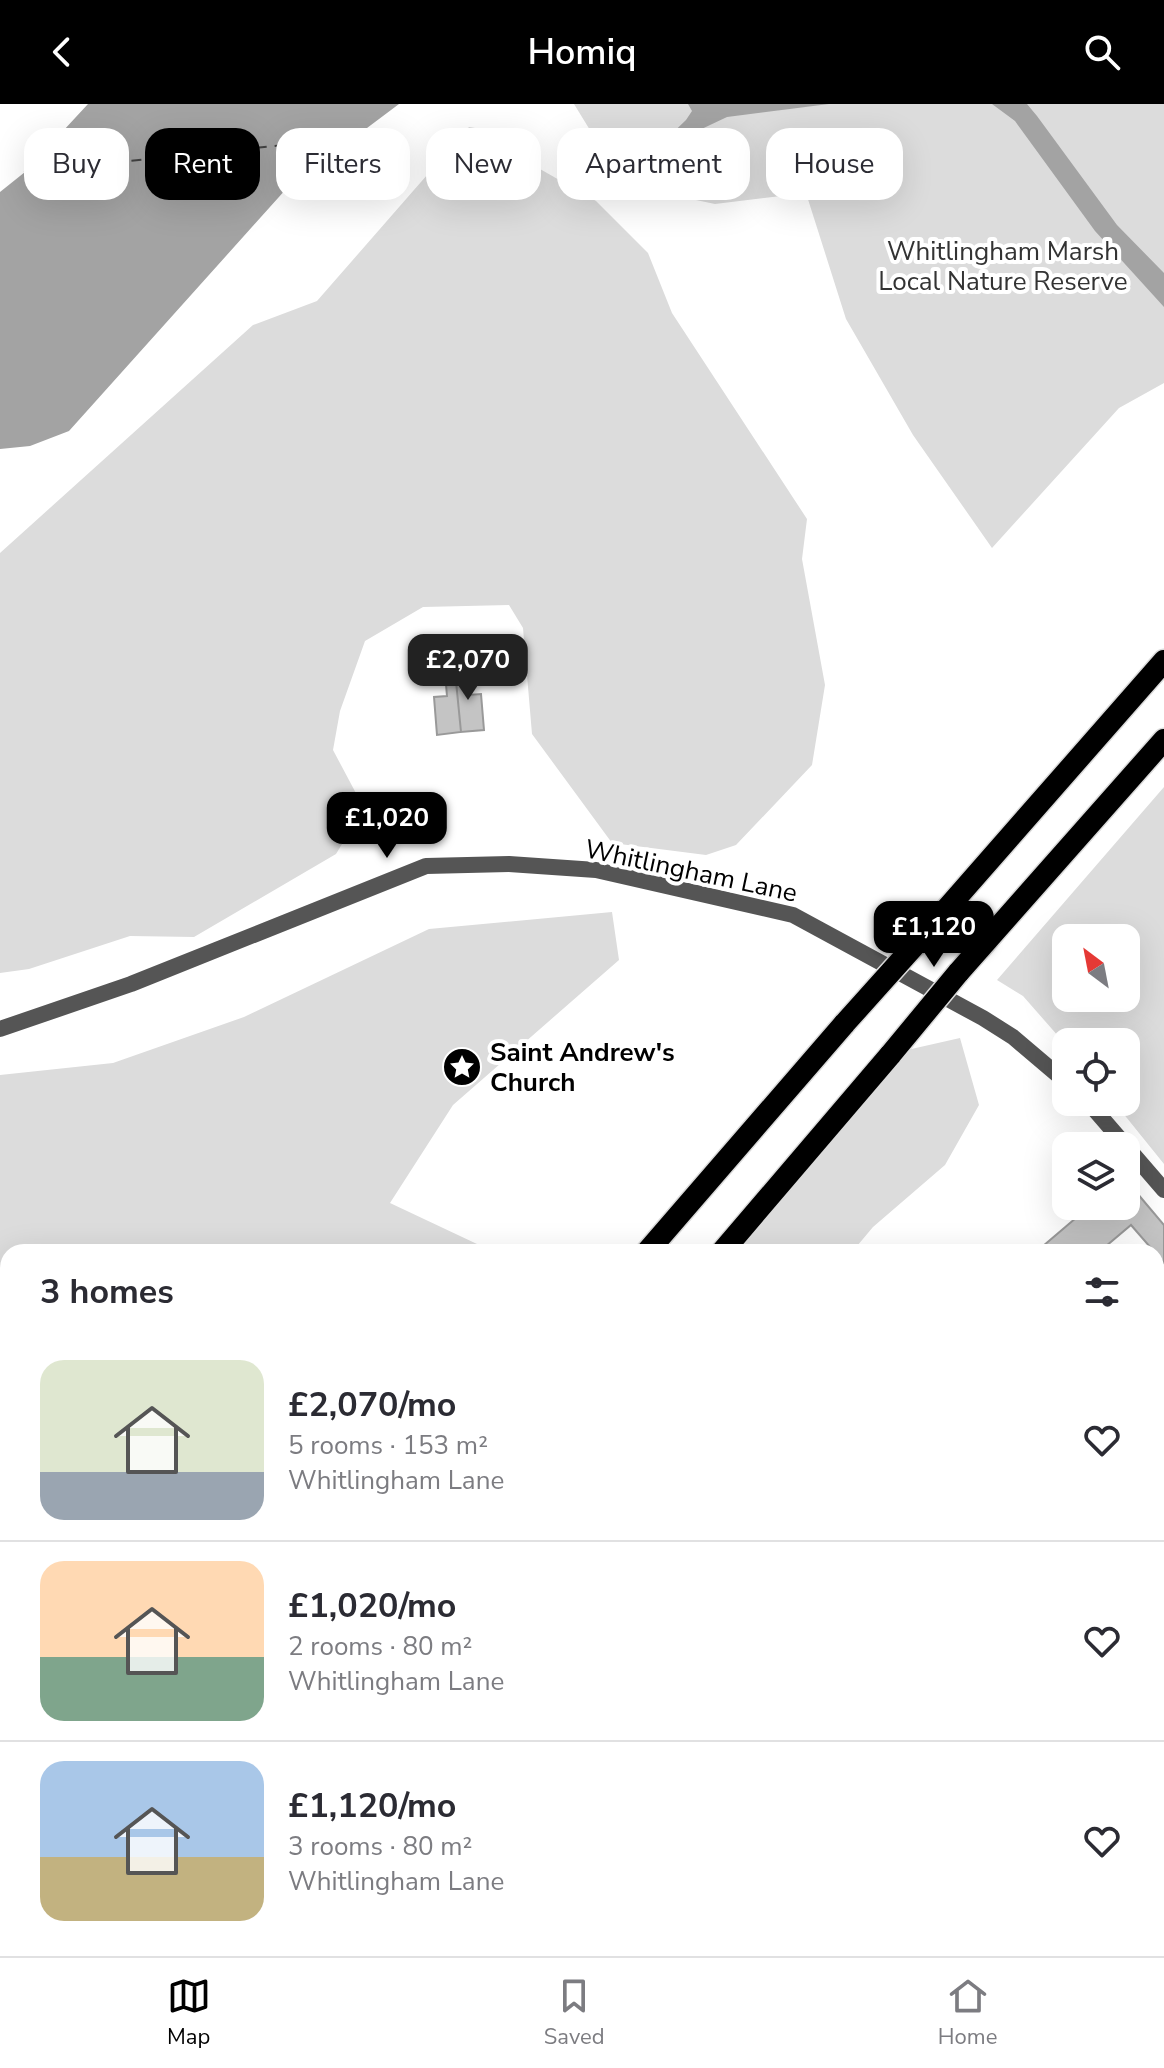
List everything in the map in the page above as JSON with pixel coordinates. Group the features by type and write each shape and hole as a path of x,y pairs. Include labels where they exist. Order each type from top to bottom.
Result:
{"highway":[{"path":"654,1244 1164,661"},
{"path":"729,1244 958,973 1164,740"}],"street":[{"name":"Whitlingham Lane","path":"0,1029 131,984 426,866 509,864 596,870 793,915 983,1018 1013,1037 1052,1070"},
{"path":"1100,1116 1164,1190"}],"green space":[{"name":"Whitlingham Marsh Local Nature Reserve","path":"574,104 1164,104 1164,383 1119,408 992,548 913,435 846,319 808,200 903,200 903,128 766,128 766,198 750,200 750,128 589,128"},
{"path":"541,170 557,179 557,200 596,201 648,253 672,313 807,519 802,559 825,685 812,765 736,845 706,855 612,843 532,734 523,628 509,605 423,607 365,641 340,711 333,750 358,797 353,826 336,854 194,937 130,936 29,969 0,973 0,553 253,325 317,301 405,200 410,200 410,195 426,176 426,200 541,200"},
{"name":"Whitlingham Marsh Local Nature Reserve","path":"696,200 748,200 715,204"},
{"path":"1164,787 1164,1164 1125,1116 1140,1116 1140,1028 1052,1029 1023,996 997,980"},
{"path":"612,912 619,960 453,1105 390,1203 477,1244 0,1244 0,1075 113,1063 244,1017 429,929"},
{"path":"960,1038 979,1105 945,1165 873,1227 859,1244 745,1244 907,1050"}],"shaded area":[{"path":"88,104 399,104 367,128 276,128 276,200 69,431 30,446 0,449 0,192 24,173 24,200 129,200 129,128 66,128"},
{"path":"688,104 829,104 727,117 704,128 678,128 692,111"},
{"path":"992,104 1027,104 1117,225 1164,273 1164,307 1095,231 1015,121"}],"building":[{"path":"465,659 468,695 481,694 484,730 461,732 454,661"},
{"path":"444,661 454,661 461,732 437,735 434,697 447,696"},
{"path":"1140,1197 1164,1225 1164,1244 1148,1244 1131,1225 1108,1244 1045,1244 1074,1220 1140,1220"}],"ferry route":[{"path":"129,161 276,146"}],"place":[{"name":"Saint Andrew's Church","path":"462,1067"}]}
